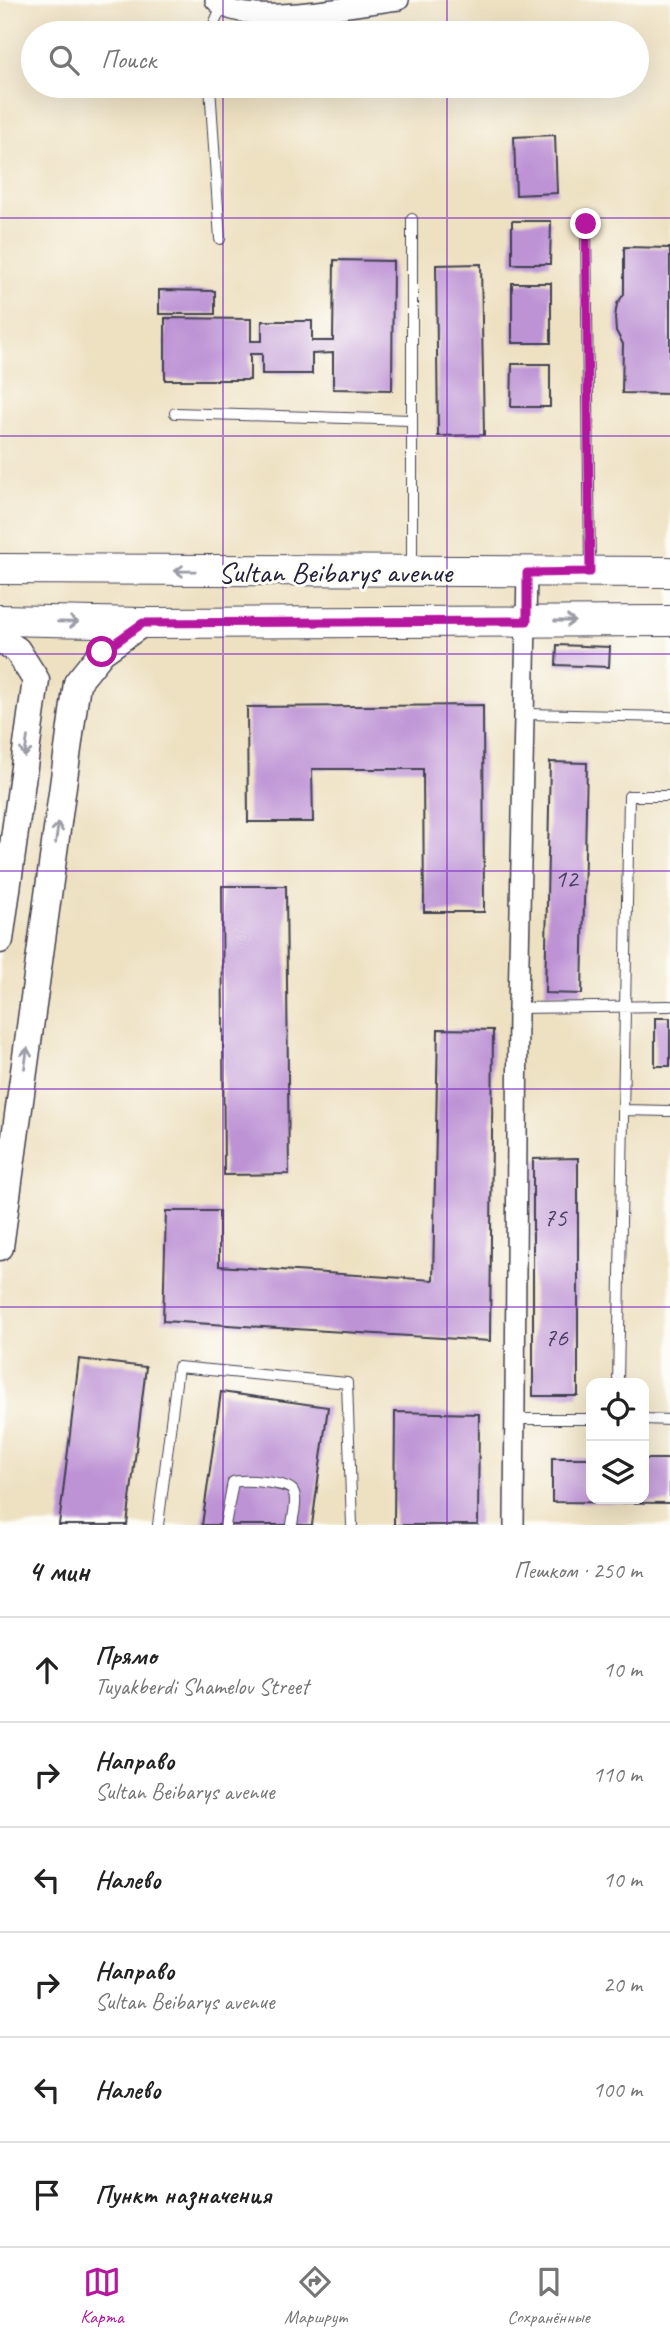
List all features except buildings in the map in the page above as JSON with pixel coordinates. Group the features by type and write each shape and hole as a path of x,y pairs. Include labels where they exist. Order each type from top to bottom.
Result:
{"main road":[{"name":"Sultan Beibarys avenue","path":"0,569 412,573 670,572"},
{"name":"Sultan Beibarys avenue","path":"0,620 143,623 670,621"}],"street":[{"path":"218,4 260,16 399,0"},
{"path":"514,1525 518,1009 527,573"},
{"path":"0,1247 77,683 102,652 143,623"},
{"path":"0,639 17,650 36,680 0,940"}],"lane":[{"path":"213,21 218,4"},
{"path":"211,98 220,239"},
{"path":"412,219 412,573"},
{"path":"586,224 590,572"},
{"path":"175,413 411,420"},
{"path":"526,714 670,717"},
{"path":"618,1378 629,796 670,796"},
{"path":"518,1009 670,1006"},
{"path":"622,1110 670,1111"},
{"path":"158,1525 178,1367 346,1383 352,1525"},
{"path":"515,1419 586,1419"},
{"path":"649,1419 670,1420"},
{"path":"225,1525 229,1490 233,1482 240,1480 287,1486 294,1492 292,1525"}],"route":[{"path":"102,652 143,623 527,621 527,573 590,572 586,224"}]}
